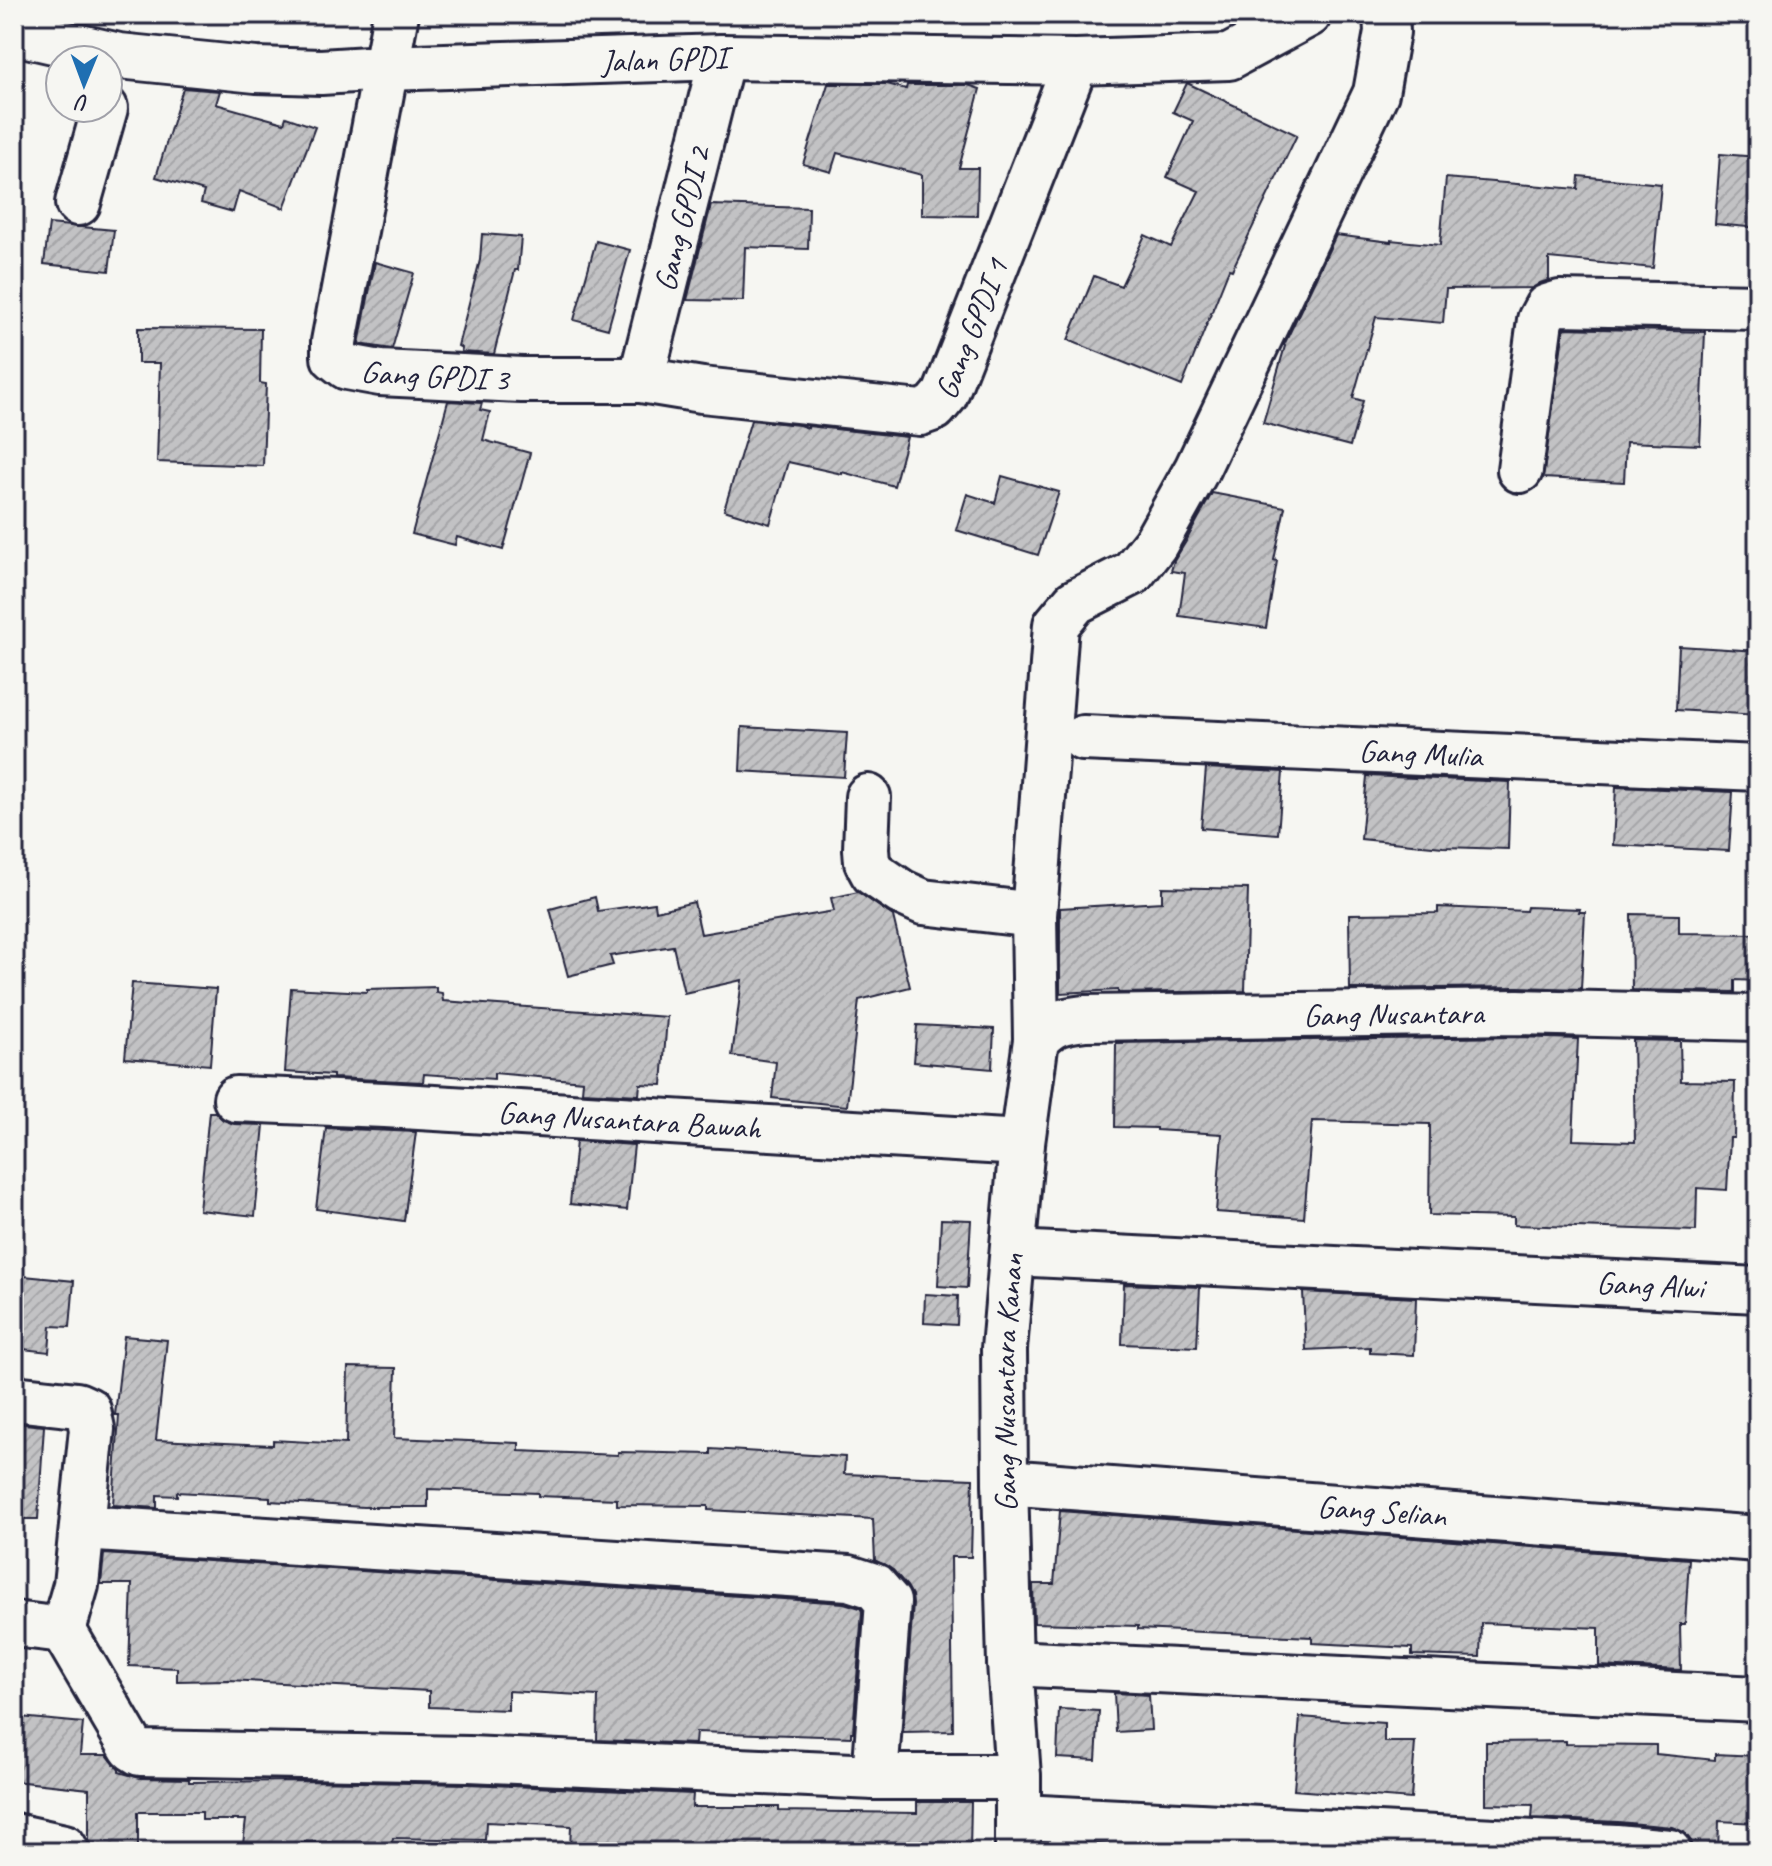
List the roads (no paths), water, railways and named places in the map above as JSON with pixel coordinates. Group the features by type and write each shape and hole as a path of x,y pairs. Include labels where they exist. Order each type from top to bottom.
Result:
{"street":[{"path":"385,68 396,14"},
{"name":"Jalan GPDI","path":"124,76 256,70 321,72 722,57 1076,62 1229,57 1309,14"},
{"name":"Gang Nusantara Kanan","path":"1019,1815 1010,1663 1004,1349 1022,1143 1036,1040 1034,915 1056,625 1075,602 1132,573 1155,544 1190,482 1376,93 1387,32 1386,14"},
{"name":"Jalan GPDI","path":"14,32 44,45"},
{"name":"Gang GPDI 2","path":"641,380 722,57"},
{"name":"Gang GPDI 1","path":"641,380 702,390 920,413 934,408 945,395 1076,62"},
{"name":"Gang GPDI 3","path":"385,68 334,342 334,357 347,367 380,373 522,380 641,380"},
{"path":"78,203 100,124"},
{"path":"1520,470 1540,320 1547,307 1560,303 1758,307"},
{"name":"Gang Mulia","path":"1083,738 1758,768"},
{"path":"868,797 866,849 867,862 873,873 923,902 1034,915"},
{"name":"Gang Nusantara","path":"1036,1040 1045,1029 1060,1021 1085,1018 1518,1012 1758,1018"},
{"name":"Gang Nusantara Bawah","path":"236,1099 1022,1143"},
{"name":"Gang Alwi","path":"1013,1253 1758,1290"},
{"path":"14,1398 77,1405 88,1410 92,1429 76,1585 63,1630 132,1748 140,1753 469,1759 875,1777 1019,1815 1669,1852"},
{"name":"Gang Selian","path":"1005,1482 1758,1539"},
{"path":"82,1528 849,1578 874,1586 888,1602 875,1777"},
{"path":"14,1624 63,1630"},
{"path":"1010,1663 1758,1699"},
{"path":"14,1836 64,1847 67,1852"}]}
